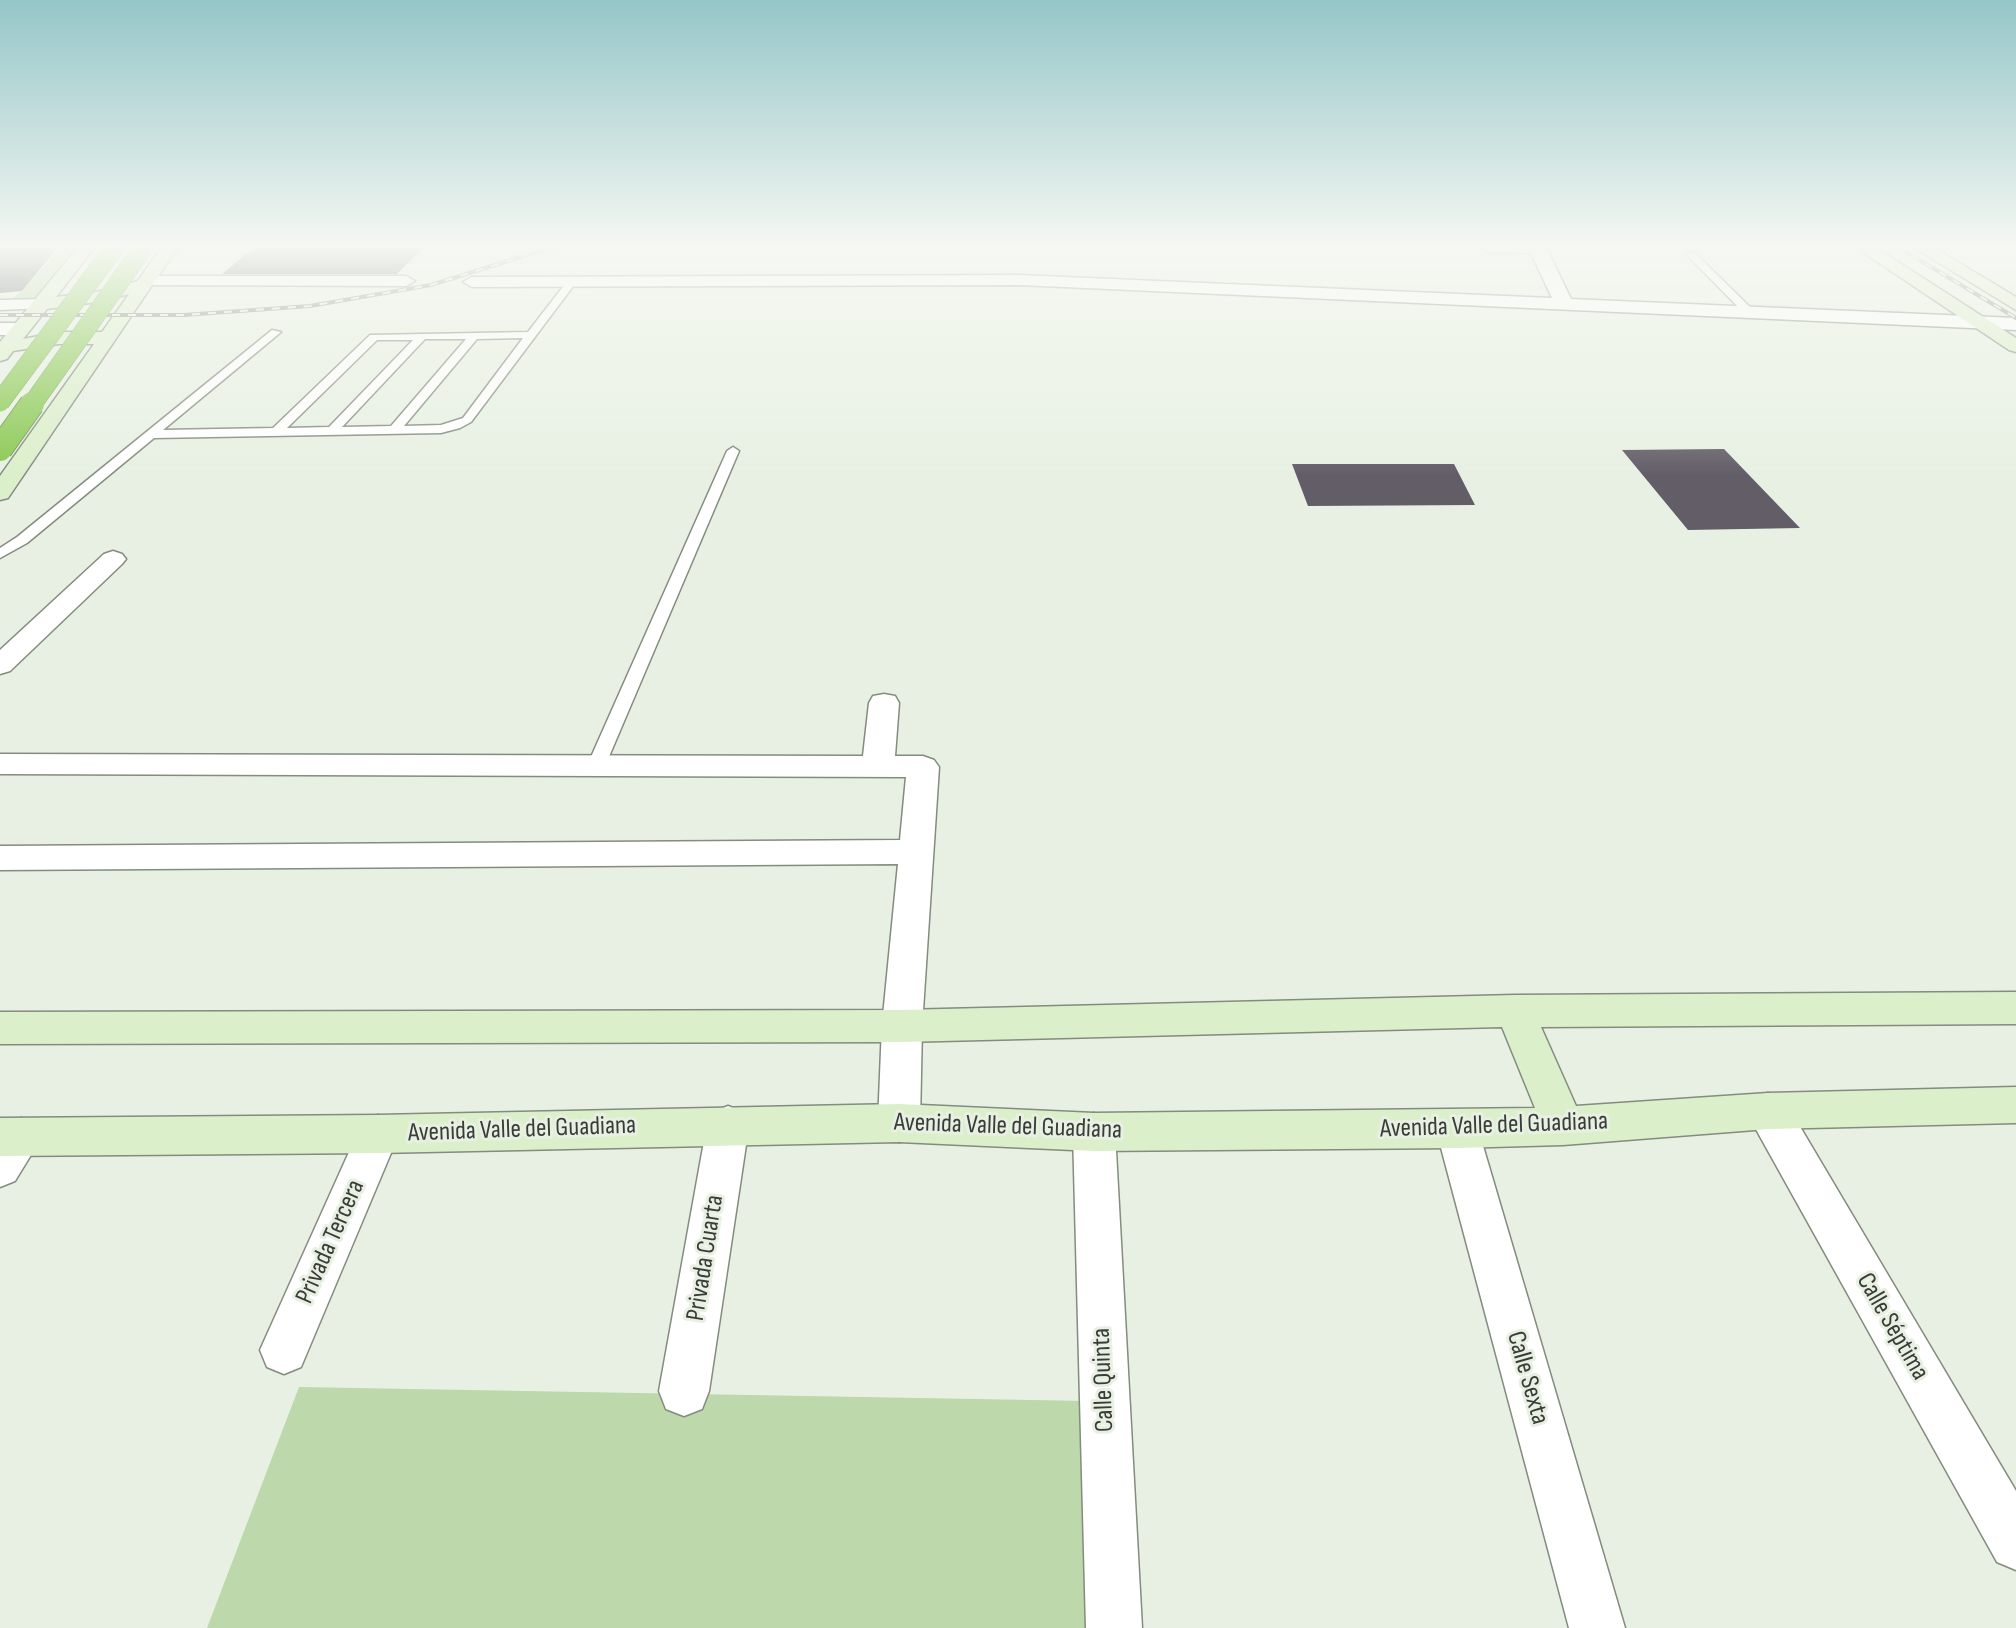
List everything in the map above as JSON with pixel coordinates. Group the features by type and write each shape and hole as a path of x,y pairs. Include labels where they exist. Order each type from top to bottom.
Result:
{"highway":[{"path":"0,402 59,323"},
{"path":"0,449 90,323"}],"main road":[{"path":"2,352 25,323"},
{"path":"0,493 117,323"},
{"path":"1980,323 2016,346"},
{"path":"2,352 59,338 107,338"},
{"path":"0,1028 902,1026 1515,1011 2016,1008"},
{"path":"1515,1011 1563,1126"},
{"name":"Avenida Valle del Guadiana","path":"7,1147 728,1125 899,1123 1094,1132 1457,1129 1563,1126 1768,1111 2016,1105"}],"street":[{"path":"1996,323 2016,324"},
{"path":"0,329 20,329"},
{"path":"0,665 113,559"},
{"path":"878,767 884,703"},
{"path":"0,764 923,767 902,1026 899,1123"},
{"path":"0,858 916,852"},
{"name":"Calle Séptima","path":"1768,1111 2016,1543"},
{"name":"Privada Cuarta","path":"684,1391 728,1125"},
{"name":"Calle Sexta","path":"1457,1129 1597,1628"},
{"name":"Calle Quinta","path":"1094,1132 1114,1628"},
{"name":"Privada Tercera","path":"284,1350 378,1134"}],"lane":[{"path":"152,434 441,429 467,420 541,323"},
{"path":"0,554 22,540 276,332"},
{"path":"276,432 369,339 381,335 532,335"},
{"path":"332,431 423,335"},
{"path":"394,430 475,335"},
{"path":"596,766 733,451"}],"green space":[{"path":"299,1387 1088,1401 1094,1628 207,1628"}],"building":[{"path":"1724,449 1800,528 1688,530 1622,450"},
{"path":"1292,464 1454,464 1475,505 1308,506"}]}
